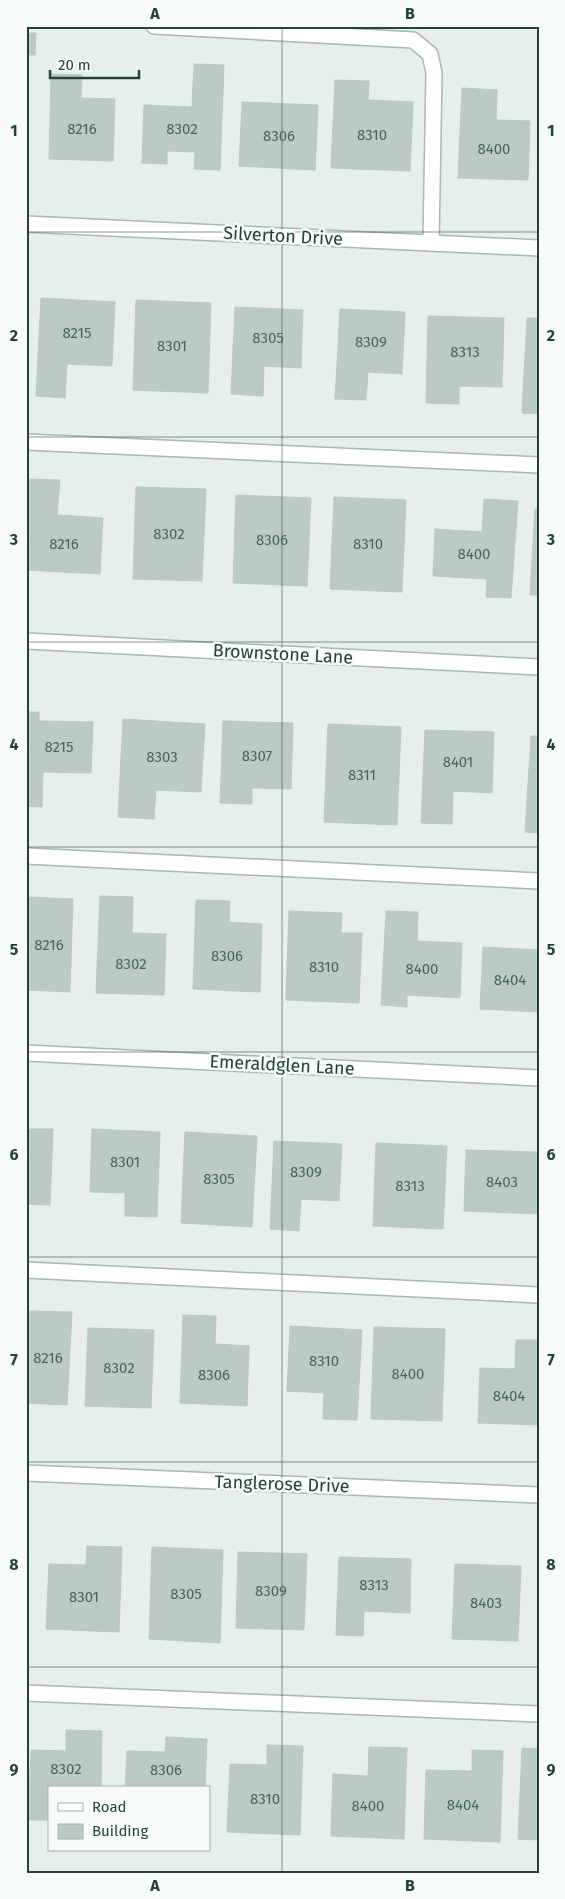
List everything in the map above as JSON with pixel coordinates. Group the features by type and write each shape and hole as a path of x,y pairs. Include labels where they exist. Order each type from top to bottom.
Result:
{"street":[{"path":"154,26 413,40 430,54 434,73 431,243"},
{"name":"Silverton Drive","path":"26,224 539,248"},
{"path":"26,442 539,465"},
{"name":"Brownstone Lane","path":"26,641 539,667"},
{"path":"26,856 539,881"},
{"name":"Emeraldglen Lane","path":"26,1053 539,1078"},
{"path":"26,1270 539,1295"},
{"name":"Tanglerose Drive","path":"26,1473 539,1495"},
{"path":"26,1694 539,1714"}],"building":[{"path":"26,33 36,33 35,55 26,55"},
{"path":"194,64 224,65 220,170 194,169 195,152 167,151 167,164 142,163 144,105 192,107"},
{"path":"51,74 82,75 81,98 115,99 113,161 49,159"},
{"path":"335,80 369,81 368,100 413,102 410,171 331,168"},
{"path":"462,88 497,90 496,120 530,121 528,180 458,178"},
{"path":"242,102 318,105 315,170 239,166"},
{"path":"41,298 115,302 112,366 67,364 65,398 36,396"},
{"path":"136,300 211,303 208,393 133,390"},
{"path":"235,307 303,310 301,368 264,366 263,396 231,394"},
{"path":"340,309 405,312 402,374 368,372 366,400 335,399"},
{"path":"428,316 504,318 502,387 459,386 459,404 426,403"},
{"path":"527,318 539,318 539,414 522,413"},
{"path":"28,479 60,480 57,515 103,518 100,574 26,570"},
{"path":"136,487 206,489 202,581 133,579"},
{"path":"236,495 311,498 307,586 233,583"},
{"path":"334,497 406,500 402,592 330,589"},
{"path":"484,499 518,501 511,598 486,597 487,579 433,576 435,529 482,532"},
{"path":"535,509 539,509 539,595 530,595"},
{"path":"26,712 39,712 39,721 93,722 91,773 43,772 42,807 26,806"},
{"path":"123,719 205,724 201,792 156,790 154,819 118,817"},
{"path":"223,721 293,723 291,789 252,788 252,804 220,803"},
{"path":"328,724 401,727 397,825 324,822"},
{"path":"425,730 494,732 492,793 453,791 452,824 421,823"},
{"path":"531,736 539,736 539,833 525,832"},
{"path":"100,896 133,897 132,933 166,934 164,995 96,993"},
{"path":"26,897 73,899 70,992 26,990"},
{"path":"196,900 230,901 229,922 262,924 260,992 193,989"},
{"path":"289,911 342,913 341,933 362,933 359,1003 286,1000"},
{"path":"386,911 418,912 417,941 462,943 460,998 407,995 407,1007 381,1005"},
{"path":"483,947 539,950 539,1012 480,1009"},
{"path":"26,1129 53,1129 50,1205 26,1204"},
{"path":"92,1129 160,1132 157,1217 125,1216 125,1193 90,1192"},
{"path":"185,1132 257,1136 252,1227 181,1223"},
{"path":"274,1141 342,1144 339,1201 301,1199 299,1231 270,1229"},
{"path":"376,1143 447,1146 443,1229 373,1226"},
{"path":"466,1150 539,1152 539,1214 464,1211"},
{"path":"26,1311 72,1312 67,1405 26,1403"},
{"path":"183,1315 216,1316 215,1344 249,1346 247,1406 180,1403"},
{"path":"290,1326 362,1330 357,1420 323,1419 324,1393 287,1391"},
{"path":"374,1327 445,1329 442,1421 371,1419"},
{"path":"88,1328 154,1330 151,1408 85,1406"},
{"path":"516,1340 539,1340 539,1425 478,1423 480,1368 515,1369"},
{"path":"87,1546 122,1547 119,1632 46,1629 49,1564 86,1565"},
{"path":"152,1547 223,1550 220,1643 149,1639"},
{"path":"238,1552 307,1554 304,1630 236,1628"},
{"path":"339,1557 411,1559 410,1613 364,1611 363,1636 336,1635"},
{"path":"455,1564 521,1566 518,1641 452,1639"},
{"path":"66,1730 102,1731 101,1786 48,1786 48,1820 28,1820 31,1750 66,1751"},
{"path":"166,1737 207,1739 205,1786 125,1786 127,1751 165,1752"},
{"path":"267,1745 303,1746 300,1835 227,1832 230,1764 267,1765"},
{"path":"369,1747 407,1748 404,1839 331,1836 333,1774 368,1776"},
{"path":"522,1748 539,1749 539,1840 518,1839"},
{"path":"472,1750 503,1751 500,1842 424,1839 426,1770 472,1771"}]}
